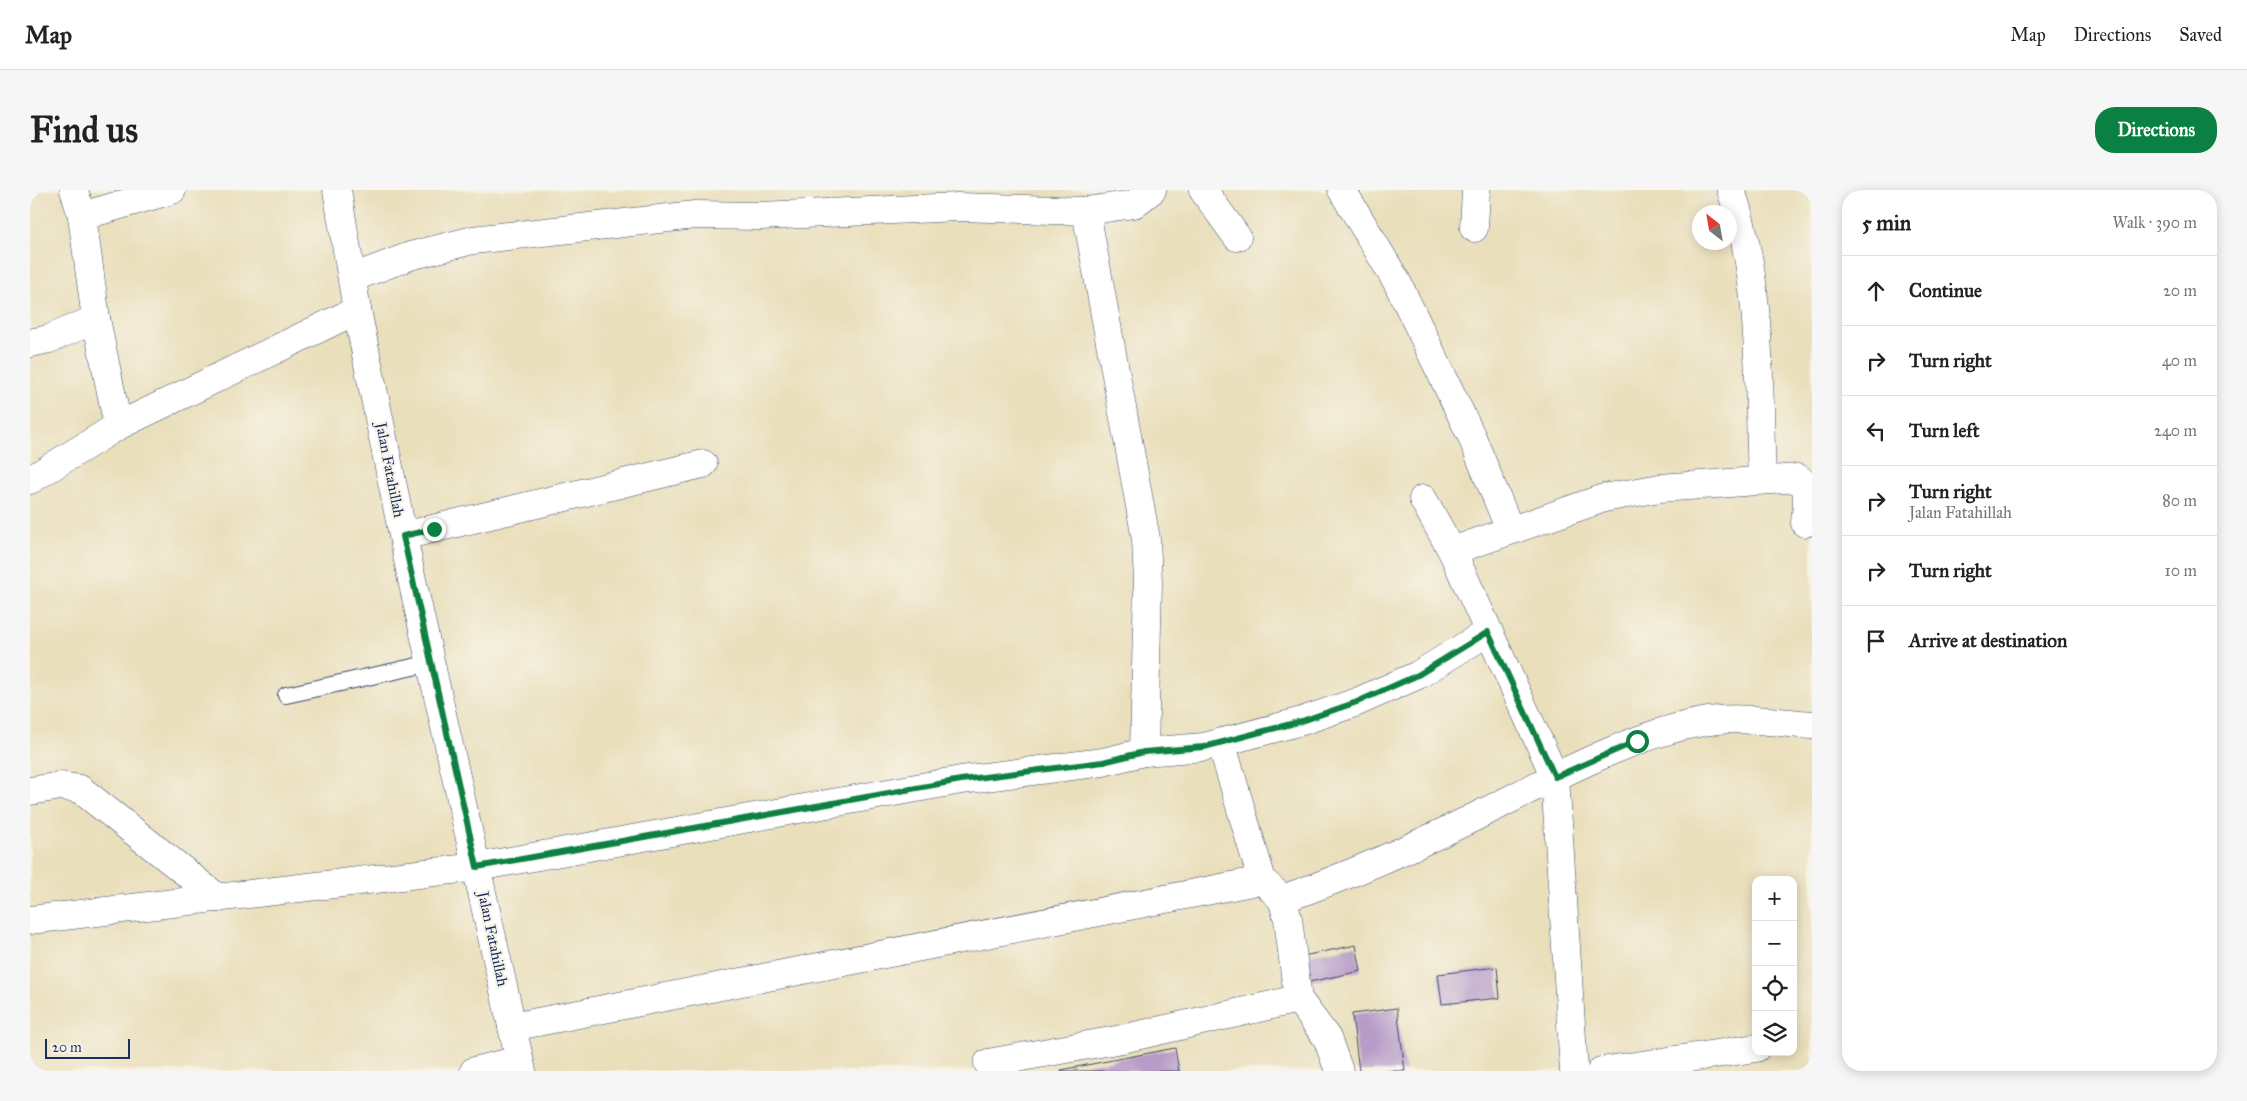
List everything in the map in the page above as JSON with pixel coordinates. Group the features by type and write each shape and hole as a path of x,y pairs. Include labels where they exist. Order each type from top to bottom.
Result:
{"street":[{"path":"118,426 96,319 78,203 172,190"},
{"name":"Jalan Fatahillah","path":"338,190 357,310 403,536 520,1065"},
{"path":"352,278 410,256 473,240 695,215 760,216 958,207 1086,211 1134,204 1152,190"},
{"path":"1203,190 1237,237"},
{"path":"1342,190 1397,282 1471,435 1510,530"},
{"path":"1474,228 1476,190"},
{"path":"1731,190 1750,278 1758,338 1762,480"},
{"path":"1086,211 1146,539 1148,582 1144,752"},
{"path":"30,480 118,426 357,310"},
{"path":"30,343 48,339 96,319"},
{"path":"403,536 703,464"},
{"path":"1452,551 1604,498 1660,488 1798,478 1803,481 1807,493 1805,523"},
{"path":"1423,498 1452,551 1555,777 1574,1071"},
{"path":"30,920 477,867 951,782 1103,762 1144,752 1204,747 1302,721 1357,702 1418,675 1488,632"},
{"path":"1282,899 1420,844 1555,777 1637,741 1718,720 1812,725"},
{"path":"1221,742 1262,880 1282,899 1288,919 1298,999 1327,1038 1339,1071"},
{"path":"30,791 61,786 80,789 218,898"},
{"path":"512,1027 1262,880"},
{"path":"988,1063 1122,1039 1298,999"},
{"path":"1601,1071 1752,1049"},
{"path":"474,1071 520,1065"}],"lane":[{"path":"286,695 431,663"}],"building":[{"path":"1356,945 1361,971 1309,982 1303,956"},
{"path":"1497,967 1500,998 1442,1004 1438,974"},
{"path":"1397,1008 1405,1071 1359,1071 1352,1014"},
{"path":"1175,1048 1179,1071 1061,1071 1061,1070"}],"route":[{"path":"434,529 403,536 477,867 961,780 1103,762 1144,752 1204,747 1302,721 1357,702 1418,675 1488,632 1555,777 1637,741"}]}
